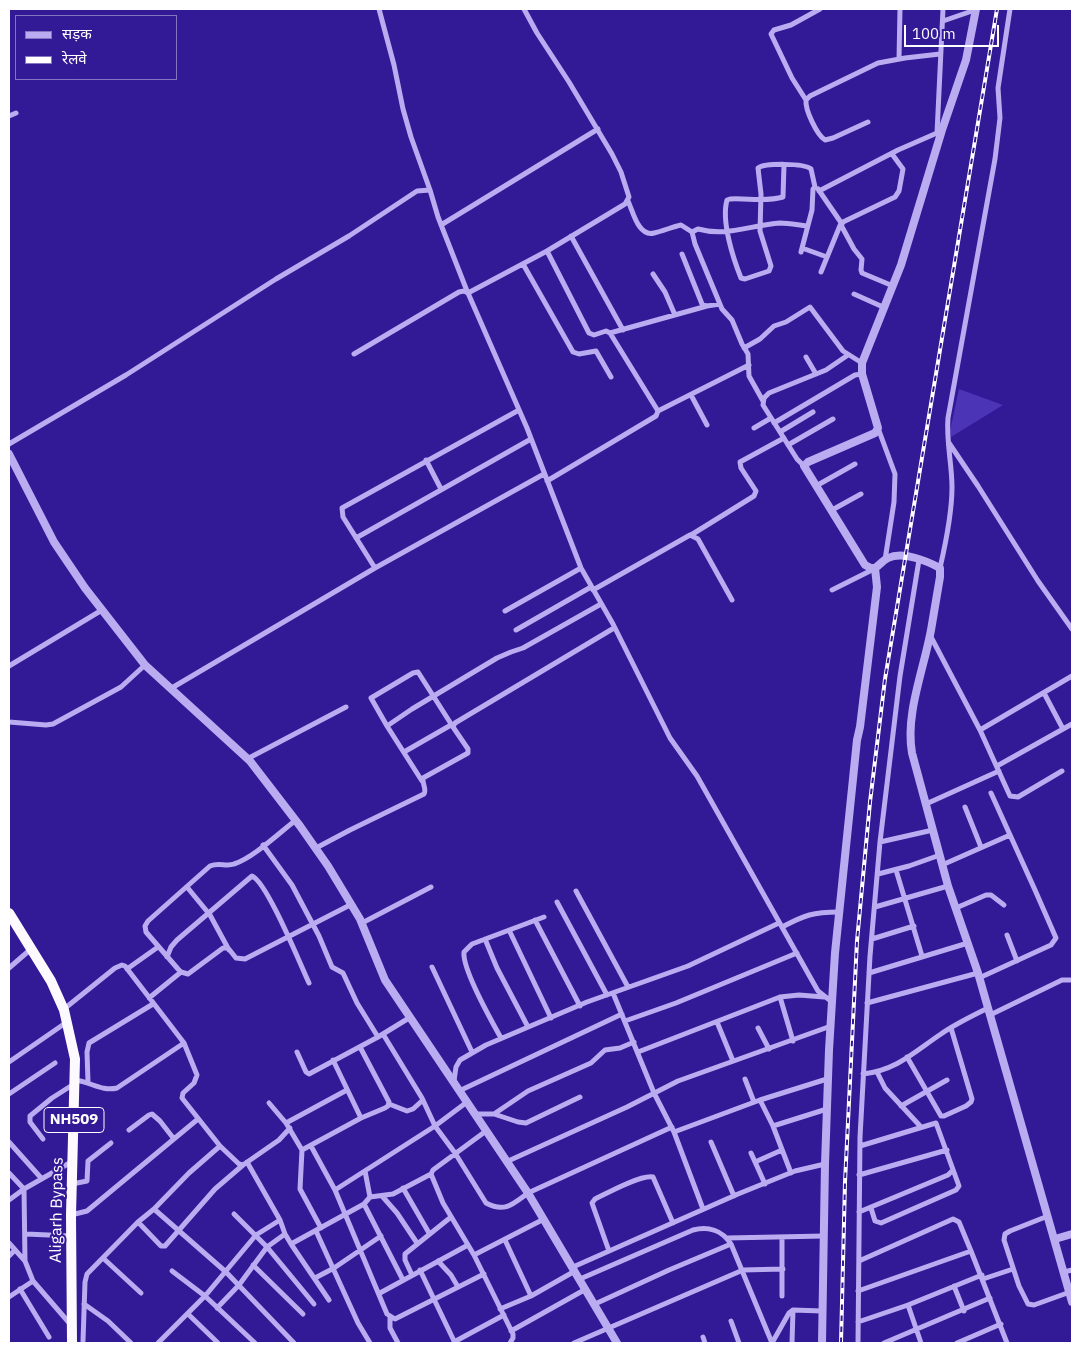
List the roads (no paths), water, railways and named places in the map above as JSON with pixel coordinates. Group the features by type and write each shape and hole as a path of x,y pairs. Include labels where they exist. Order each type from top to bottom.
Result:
{"highway":[{"name":"Aligarh Bypass","path":"9,913 51,982 64,1010 80,1082 73,1161 75,1184 71,1215 71,1326 79,1341"}],"street":[{"path":"379,9 403,109 441,225 467,292 519,410 581,568 670,738 697,776 814,984 824,997 832,1002"},
{"path":"524,9 537,34 598,129 617,164 628,192 628,201 640,228 646,233 653,233 681,225 687,227 692,232 695,244 723,311 736,327 749,356 749,376 763,401 763,405 832,510 862,562 871,568 876,568"},
{"path":"820,9 791,25 774,30 771,34 792,78 806,100 806,107 819,135 825,140 833,138 868,122"},
{"path":"898,59 900,9"},
{"path":"940,131 940,54 943,9"},
{"path":"943,21 976,9"},
{"path":"885,560 894,502 895,474 878,428 862,374 862,363 893,286 909,239 940,131 966,60 976,9"},
{"path":"1010,9 998,88 1000,118 995,159 953,390 947,440 952,499 947,536 930,634 913,713 911,737 912,753 942,865 979,976 1054,1239 1068,1270 1072,1302"},
{"path":"806,100 810,96 874,65 898,59 940,54"},
{"path":"9,116 16,114"},
{"path":"441,225 598,129"},
{"path":"828,257 801,250 812,210 813,189 817,189 940,131"},
{"path":"821,272 841,223 895,197 898,193 903,169 892,154"},
{"path":"784,165 783,197 761,199 730,199 727,200 725,206 727,232 740,276 744,279 767,272 771,268 760,233 761,199 759,167 784,165 809,167 817,189 841,223 849,241 862,259 860,270 893,286"},
{"path":"9,444 126,376 417,191 430,190"},
{"path":"354,354 459,292 467,292 547,251 628,201"},
{"path":"692,232 698,229 712,232 727,232 780,223 807,226"},
{"path":"571,236 623,330"},
{"path":"547,251 588,333 594,335 606,331 610,333 623,330 720,304"},
{"path":"682,254 702,304 708,306"},
{"path":"523,264 573,352 579,354 596,351 611,376"},
{"path":"653,274 665,292 675,315"},
{"path":"854,294 884,307"},
{"path":"744,348 760,339 774,326 786,322 810,306 843,351 862,363"},
{"path":"610,333 658,411"},
{"path":"763,401 769,393 826,370 848,355"},
{"path":"806,357 816,374"},
{"path":"547,481 656,416 658,411 749,365"},
{"path":"754,428 855,375 862,374"},
{"path":"690,395 707,425"},
{"path":"375,568 343,517 342,508 519,410"},
{"path":"780,432 813,412"},
{"path":"788,445 833,419"},
{"path":"804,466 808,462 875,433 878,428"},
{"path":"516,630 690,536 754,496 756,491 741,468 740,462 784,438"},
{"path":"356,538 531,440"},
{"path":"947,440 1038,581 1072,629"},
{"path":"9,454 54,542 102,610 145,665 219,731 247,759 316,848 362,923 378,968 409,1018 528,1193 617,1343"},
{"path":"426,460 441,489"},
{"path":"816,486 855,464"},
{"path":"170,688 375,568 544,474"},
{"path":"832,510 861,494"},
{"path":"690,536 698,539 732,600"},
{"path":"832,590 876,568 885,560 897,556 911,557 940,568"},
{"path":"858,1343 859,1175 868,973 880,842 900,676 919,560"},
{"path":"505,612 581,568"},
{"path":"822,1343 824,1164 832,1002 839,912 857,740 872,640 877,587 876,568"},
{"path":"387,726 498,658 524,648 601,604"},
{"path":"9,666 102,610"},
{"path":"404,752 452,726 614,628"},
{"path":"930,634 980,730 1009,794 1014,797 1022,795 1062,771"},
{"path":"9,722 53,724 121,687 145,665"},
{"path":"316,848 422,796 426,790 371,699 373,696 415,672 420,674 468,749 468,753 425,777 422,781"},
{"path":"980,730 1072,676"},
{"path":"1044,693 1063,729"},
{"path":"247,759 346,707"},
{"path":"926,804 998,768 1072,724"},
{"path":"867,1003 979,976 1051,945 1056,938 991,793"},
{"path":"964,807 981,847"},
{"path":"229,950 223,948 188,974 181,972 146,932 145,926 148,921 213,864 236,864 296,820"},
{"path":"880,842 933,830"},
{"path":"942,865 1010,835"},
{"path":"263,845 288,879 313,924 332,966 343,974 350,991 423,1100 435,1126 455,1153 486,1203 495,1207 504,1208 528,1193 673,1129 827,1079"},
{"path":"878,874 940,855"},
{"path":"896,870 922,956"},
{"path":"167,957 177,940 250,877 255,876 266,893 309,983"},
{"path":"875,907 948,886"},
{"path":"187,887 208,912 229,950 236,958 245,959 352,904"},
{"path":"362,923 431,887"},
{"path":"576,891 628,987"},
{"path":"956,908 986,895 991,895 1004,905"},
{"path":"557,902 607,995"},
{"path":"454,1082 457,1063 463,1057 501,1038 607,995 688,966 809,914 816,912 839,912"},
{"path":"501,1038 468,973 464,961 465,950 472,944 544,917"},
{"path":"535,920 580,1006"},
{"path":"872,939 914,926"},
{"path":"509,930 551,1018"},
{"path":"1007,935 1017,961"},
{"path":"485,939 497,968 528,1027"},
{"path":"868,973 968,943"},
{"path":"127,969 158,947"},
{"path":"9,968 31,949"},
{"path":"625,1021 676,1003 797,953"},
{"path":"64,1010 115,968 122,965 127,969 184,1043 197,1075 194,1083 182,1095 198,1120 220,1146 239,1164 245,1163"},
{"path":"432,967 472,1052"},
{"path":"149,998 181,972"},
{"path":"863,1074 877,1072 908,1057 951,1028 1062,980 1072,980"},
{"path":"613,993 654,1093 673,1129 703,1209"},
{"path":"638,1052 780,997 799,995 824,997"},
{"path":"780,997 793,1041"},
{"path":"80,1082 89,1043 153,1004"},
{"path":"459,1091 622,1014"},
{"path":"297,1052 307,1073 360,1047 409,1018"},
{"path":"9,1062 67,1022"},
{"path":"717,1022 733,1061"},
{"path":"506,1162 627,1107 678,1080 831,1026"},
{"path":"758,1028 769,1049"},
{"path":"908,1057 941,1116 961,1108 972,1101 951,1028"},
{"path":"494,1114 528,1091 591,1063 605,1050 620,1048 634,1042"},
{"path":"43,1139 30,1122 30,1116 52,1098 80,1082 104,1089 111,1090 117,1088 184,1043"},
{"path":"360,1047 389,1104 407,1111 413,1109 423,1100"},
{"path":"334,1060 361,1118"},
{"path":"9,1094 55,1063"},
{"path":"877,1072 883,1085 921,1127"},
{"path":"745,1079 773,1126 791,1173"},
{"path":"901,1106 947,1080"},
{"path":"286,1123 347,1090"},
{"path":"475,1114 494,1114 526,1123 580,1097"},
{"path":"335,1190 435,1126 467,1102"},
{"path":"269,1103 290,1128 302,1150 300,1189 358,1322 370,1343"},
{"path":"302,1150 361,1118 385,1108 389,1104"},
{"path":"773,1126 827,1109"},
{"path":"129,1130 152,1114 160,1120 174,1139"},
{"path":"71,1215 87,1211 198,1120"},
{"path":"860,1146 935,1122 959,1183 956,1190 881,1223 875,1221 871,1208"},
{"path":"138,1222 162,1246 165,1246 215,1189 245,1163 279,1140 290,1128"},
{"path":"291,1244 364,1204 370,1197 393,1194 431,1174 433,1170 486,1131"},
{"path":"9,1142 42,1179"},
{"path":"711,1142 734,1196"},
{"path":"75,1184 87,1180 86,1165 88,1161 111,1143"},
{"path":"79,1341 87,1274 138,1222 220,1146"},
{"path":"311,1146 335,1190 359,1249 380,1293 387,1314 390,1317 395,1319 484,1274"},
{"path":"755,1162 782,1150"},
{"path":"859,1175 947,1150"},
{"path":"751,1153 765,1184"},
{"path":"9,1200 24,1189 73,1161"},
{"path":"245,1163 280,1220 291,1244 329,1300"},
{"path":"500,1309 531,1296 574,1269 609,1251 734,1196 791,1173 824,1164"},
{"path":"365,1170 370,1197"},
{"path":"859,1212 948,1175 953,1170"},
{"path":"9,1174 24,1189 25,1261"},
{"path":"431,1174 451,1218 474,1255 512,1331 513,1338 510,1343"},
{"path":"609,1251 592,1204 595,1199 615,1190 649,1176 653,1177 672,1223"},
{"path":"404,1188 429,1234"},
{"path":"382,1196 397,1213 416,1243"},
{"path":"364,1204 403,1280"},
{"path":"154,1209 226,1272 260,1310 294,1343"},
{"path":"234,1214 267,1247 314,1304"},
{"path":"1048,1216 1010,1231 1005,1234 1004,1240 1026,1301 1031,1305 1070,1292"},
{"path":"412,1275 405,1260 405,1254 416,1243 451,1218"},
{"path":"474,1255 544,1219"},
{"path":"158,1343 206,1296 256,1235 280,1220"},
{"path":"859,1261 953,1220 959,1222 983,1277 1007,1343"},
{"path":"580,1279 693,1230 707,1228 719,1232 727,1238 743,1270 772,1343"},
{"path":"26,1234 71,1236"},
{"path":"217,1308 239,1285 267,1247 285,1234"},
{"path":"1054,1239 1072,1234"},
{"path":"315,1278 334,1268 359,1249 381,1236"},
{"path":"727,1238 824,1236"},
{"path":"782,1238 782,1296"},
{"path":"505,1240 531,1296"},
{"path":"9,1243 25,1261 33,1281 71,1326"},
{"path":"595,1304 730,1244"},
{"path":"380,1293 468,1245"},
{"path":"9,1256 16,1250"},
{"path":"858,1291 971,1251"},
{"path":"103,1258 141,1292"},
{"path":"438,1261 451,1275 458,1287"},
{"path":"252,1265 303,1314"},
{"path":"574,1343 743,1270 782,1269"},
{"path":"858,1322 908,1305 954,1286 1013,1269"},
{"path":"172,1270 206,1296 255,1343"},
{"path":"420,1270 455,1343 504,1315"},
{"path":"9,1297 33,1281"},
{"path":"954,1286 964,1311"},
{"path":"512,1331 586,1289"},
{"path":"20,1290 49,1337"},
{"path":"884,1343 964,1311 990,1298"},
{"path":"84,1304 108,1321 131,1343"},
{"path":"908,1305 922,1343"},
{"path":"772,1343 789,1313 793,1310 822,1311"},
{"path":"792,1343 793,1310"},
{"path":"188,1314 218,1343"},
{"path":"390,1317 390,1328 398,1343"},
{"path":"731,1321 739,1343"},
{"path":"957,1343 1000,1324"},
{"path":"703,1337 705,1343"}],"railway":[{"path":"841,1343 845,1182 857,941 870,802 885,679 997,9"}]}
